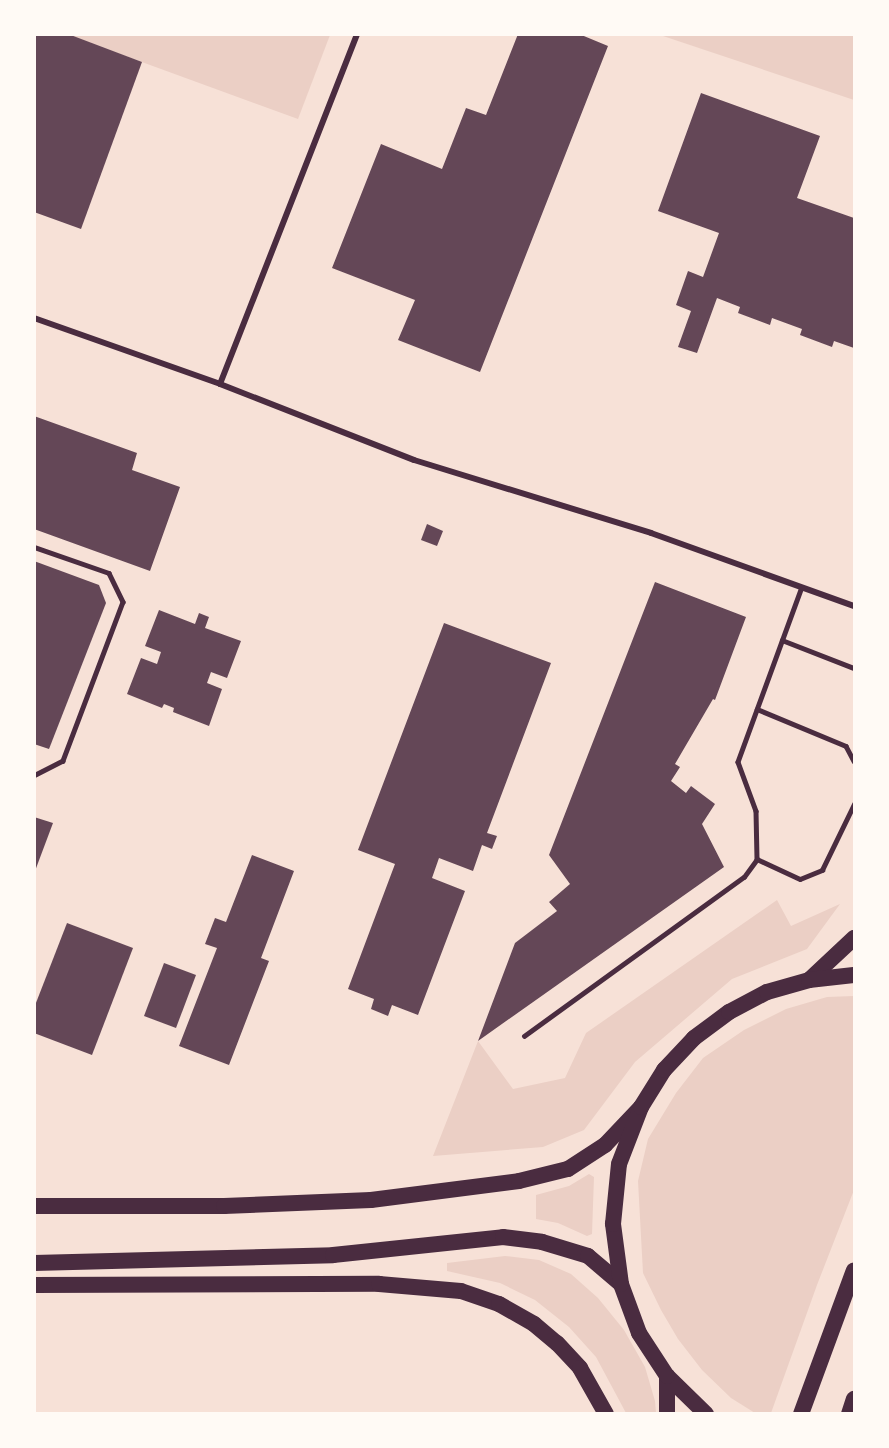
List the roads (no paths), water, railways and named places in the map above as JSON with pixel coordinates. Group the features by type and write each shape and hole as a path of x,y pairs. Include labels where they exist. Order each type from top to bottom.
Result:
{"highway":[{"path":"809,980 855,938"},
{"path":"706,1413 667,1376 639,1333 621,1284 613,1224 619,1164 641,1107 664,1070 694,1038 729,1012 767,992 809,980 850,975"},
{"path":"34,1206 224,1206 371,1200 519,1181 568,1169 605,1144 641,1107"},
{"path":"34,1263 333,1256 503,1237 542,1242 588,1256 621,1284"},
{"path":"801,1413 855,1270"},
{"path":"34,1285 379,1284 461,1291 499,1304 534,1324 550,1337 580,1368 606,1413"},
{"path":"667,1376 667,1413"},
{"path":"849,1413 855,1399"}],"street":[{"path":"220,384 357,34"},
{"path":"34,318 220,384 414,460 651,533 855,606"}],"lane":[{"path":"34,547 109,573 123,602 63,761 34,776"},
{"path":"524,1036 744,877 757,859 756,811 738,762 802,587"},
{"path":"782,640 855,668"},
{"path":"757,709 846,746 855,761"},
{"path":"757,859 800,879 822,870 855,804"}]}
